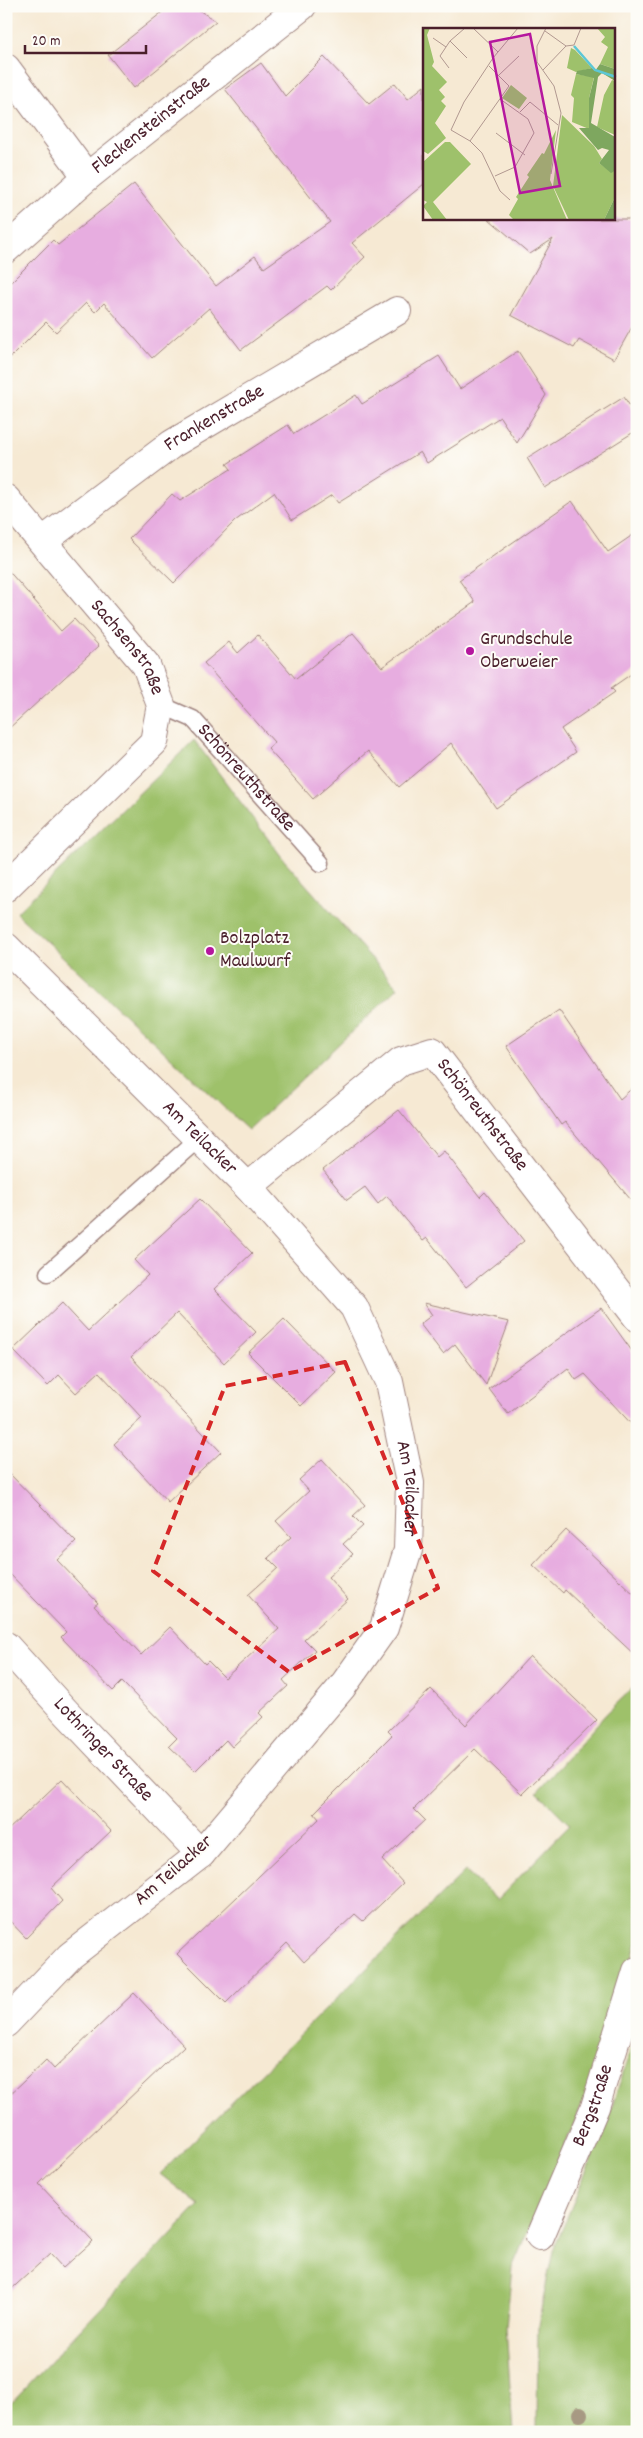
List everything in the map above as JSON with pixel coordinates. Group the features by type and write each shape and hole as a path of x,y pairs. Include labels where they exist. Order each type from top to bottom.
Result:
{"street":[{"name":"Fleckensteinstraße","path":"6,249 87,177 302,6"},
{"path":"6,68 87,177"},
{"name":"Frankenstraße","path":"43,541 172,444 397,311"},
{"name":"Sachsenstraße","path":"6,499 146,665 161,705 154,742 6,887"},
{"name":"Am Teilacker","path":"6,947 248,1187 354,1307 389,1382 410,1483 408,1550 384,1628 342,1687 201,1854 70,1956 6,2023"},
{"name":"Schönreuthstraße","path":"248,1187 401,1061 432,1051 637,1317"},
{"name":"Lothringer Straße","path":"6,1646 201,1854"},
{"name":"Bergstraße","path":"540,2236 595,2107 637,1971"}],"lane":[{"name":"Schönreuthstraße","path":"161,705 193,719 321,863"},
{"path":"48,1273 198,1139"}],"highlighted area":[{"path":"345,1362 438,1588 289,1672 153,1571 225,1386"}],"green space":[{"name":"Bolzplatz Maulwurf","path":"194,740 284,860 398,988 248,1130 16,913"},
{"path":"637,1684 637,1942 594,2077 512,2268 506,2327 513,2432 6,2432 6,2408 199,2205 160,2174 465,1871 497,1900 570,1825 537,1792 606,1714"},
{"path":"637,2030 637,2432 537,2432 538,2325 553,2251 607,2122"}],"building":[{"path":"170,6 192,6 216,21 134,88 108,55"},
{"path":"324,57 369,104 395,83 408,99 423,87 423,185 352,243 365,257 331,290 327,286 241,350 209,308 152,358 104,303 95,312 86,303 56,332 46,322 6,362 6,287 53,240 58,245 134,184 216,286 255,256 264,268 330,222 225,89 261,63 285,96"},
{"path":"637,219 637,318 614,359 579,340 574,348 511,315 553,239 530,254 490,220"},
{"path":"518,351 546,395 517,443 500,417 427,463 420,452 338,503 332,495 292,520 274,492 235,521 174,583 129,539 172,494 180,501 231,469 227,464 288,425 294,434 356,395 362,404 439,356 460,389"},
{"path":"624,397 637,417 637,430 545,488 527,458"},
{"path":"572,501 608,552 637,532 637,670 611,688 615,692 561,729 576,752 496,808 451,743 399,787 368,751 313,799 268,749 274,742 204,663 229,642 238,653 258,635 296,679 353,633 382,667 475,602 459,580"},
{"path":"6,568 61,631 74,619 99,646 6,731"},
{"path":"559,1010 620,1099 637,1084 637,1207 565,1122 561,1125 506,1046"},
{"path":"399,1110 437,1157 444,1151 480,1197 485,1192 524,1241 466,1287 427,1238 423,1241 387,1196 378,1204 365,1187 347,1200 323,1170"},
{"path":"200,1199 252,1253 214,1289 256,1332 224,1363 177,1313 131,1357 221,1452 168,1502 114,1444 142,1418 99,1372 76,1393 59,1375 48,1386 13,1350 62,1303 88,1331 148,1275 134,1260"},
{"path":"424,1303 509,1322 486,1385 455,1344 443,1354 420,1324 432,1315"},
{"path":"601,1308 637,1358 637,1430 585,1374 576,1380 568,1368 508,1414 489,1389"},
{"path":"284,1319 336,1372 301,1406 248,1353"},
{"path":"322,1459 365,1505 353,1516 363,1526 343,1544 353,1554 328,1577 348,1599 304,1639 315,1650 283,1680 288,1686 259,1713 263,1717 232,1747 226,1740 195,1771 169,1746 177,1738 122,1682 113,1691 61,1637 66,1632 6,1570 6,1470 76,1542 57,1560 98,1603 94,1606 141,1655 170,1627 205,1664 208,1661 225,1678 279,1629 248,1595 278,1568 268,1558 291,1537 276,1521 309,1491 299,1480"},
{"path":"566,1530 637,1597 637,1657 565,1590 563,1593 533,1565"},
{"path":"530,1656 597,1720 522,1794 475,1749 414,1809 425,1820 382,1860 403,1883 363,1921 355,1914 304,1962 287,1943 226,2003 177,1954 319,1819 314,1813 392,1735 388,1731 431,1689 466,1725"},
{"path":"62,1779 111,1831 51,1888 62,1901 26,1938 6,1917 6,1832"},
{"path":"134,1993 184,2046 39,2184 93,2241 63,2268 50,2254 6,2294 6,2098 46,2060 54,2069"}],"place":[{"name":"Grundschule Oberweier","path":"470,651"},
{"name":"Bolzplatz Maulwurf","path":"210,951"}]}
